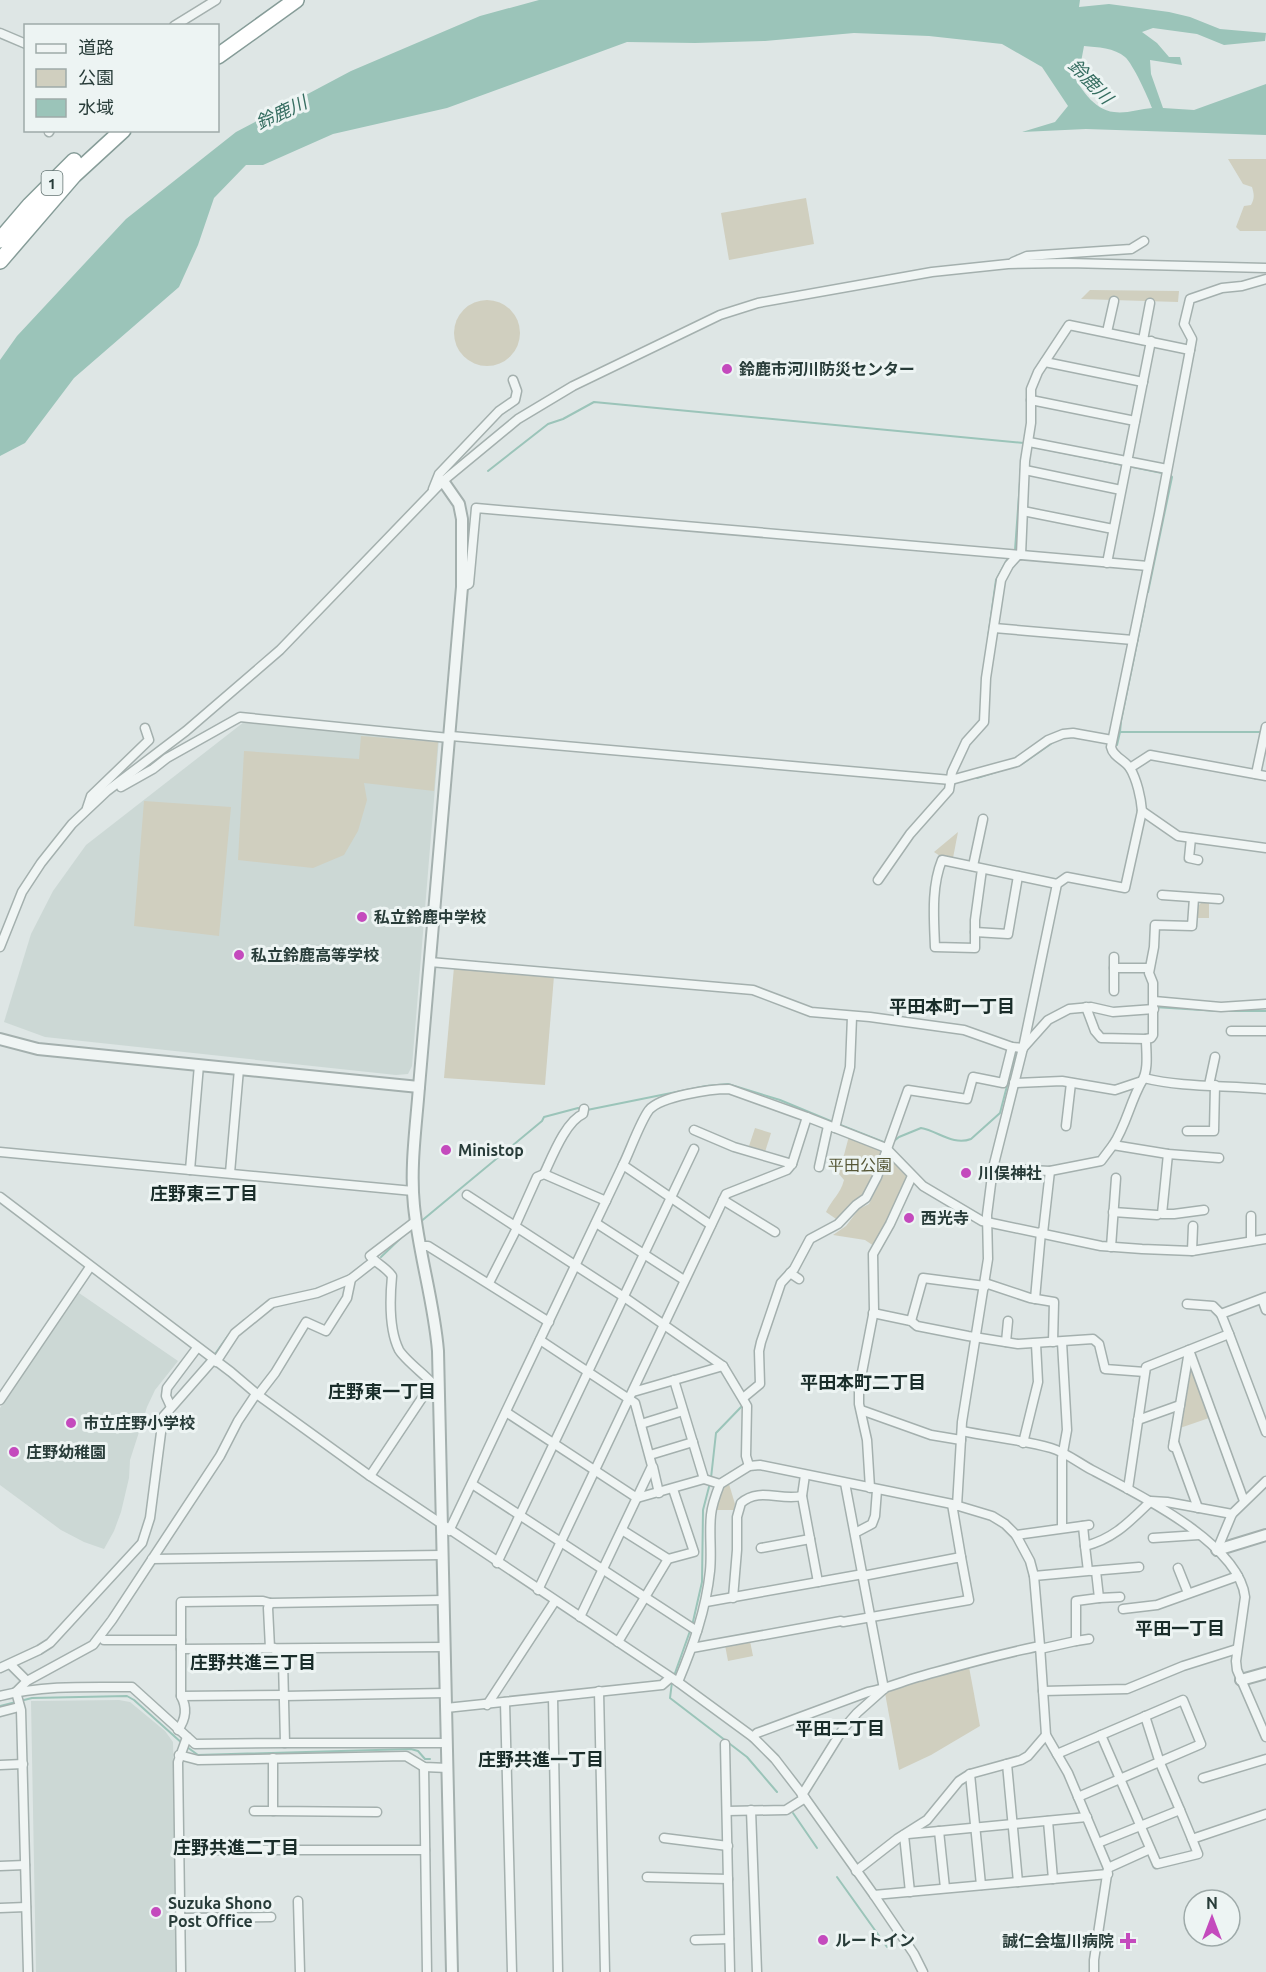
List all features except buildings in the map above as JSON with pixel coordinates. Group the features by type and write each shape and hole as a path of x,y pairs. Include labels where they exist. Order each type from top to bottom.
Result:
{"highway":[{"path":"219,42 278,0"},
{"path":"219,55 296,0"},
{"name":"1","path":"0,240 38,197 106,132"},
{"name":"1","path":"0,261 74,175 121,132"}],"street":[{"path":"177,24 216,0"},
{"path":"0,33 24,43"},
{"path":"1008,264 1027,256 1131,249 1144,241"},
{"path":"0,947 22,892 41,863 85,811 107,791 186,731 280,650 443,481 518,419 573,386 720,315 758,303 846,286 932,272 1008,264 1068,262 1266,268"},
{"path":"692,1648 969,1600 955,1505 961,1435 989,1250 987,1215 993,1168 1023,1048 1057,884 1067,877 1125,888 1142,811 1141,800 1130,768 1114,754 1112,743 1190,350 1191,339 1184,324 1190,298 1222,288 1242,286 1266,279"},
{"path":"1107,332 1114,301"},
{"path":"1107,563 1143,382 1150,303"},
{"path":"878,880 910,834 949,790 952,772 966,742 983,725 986,717 986,686 1001,580 1009,565 1019,555 1031,390 1038,372 1069,325 1190,350"},
{"path":"1045,362 1143,382"},
{"path":"432,492 439,474 499,411 515,400 517,391 513,380"},
{"path":"1030,400 1135,421"},
{"path":"1029,442 1126,465 1167,469"},
{"path":"1025,470 1121,490"},
{"path":"443,481 459,504 462,519 462,587 419,1087 413,1191 416,1221 435,1316 436,1383 445,1528 442,1555 452,1972"},
{"path":"462,587 469,584 476,508 1148,566"},
{"path":"1023,511 1113,529"},
{"path":"994,628 1133,640"},
{"path":"107,791 111,792 153,769 167,758 240,717 951,780 1017,762 1048,740 1063,734 1073,733 1112,743"},
{"path":"85,811 91,796 149,740 145,728"},
{"path":"1256,774 1265,731"},
{"path":"1130,768 1150,755 1266,776"},
{"path":"1142,811 1169,832 1178,836 1266,848"},
{"path":"983,819 978,868 975,948 935,947 934,907 942,860 978,868 1057,884"},
{"path":"1191,838 1188,858 1198,860"},
{"path":"975,932 1008,934 1018,876"},
{"path":"1162,895 1219,899"},
{"path":"1086,1007 1095,1031 1101,1038 1151,1038 1154,1005 1153,983 1149,976 1149,968 1154,947 1155,925 1192,926 1194,898"},
{"path":"1114,957 1114,991"},
{"path":"430,962 743,989 811,1012 870,1017 964,1030 1012,1047 1023,1048"},
{"path":"1114,968 1149,968"},
{"path":"1023,1048 1048,1020 1070,1010 1086,1007 1113,1012 1154,1005 1266,1004"},
{"path":"819,1167 834,1125 850,1067 852,1017"},
{"path":"1231,1031 1266,1031"},
{"path":"0,1039 38,1049 419,1087"},
{"path":"993,1168 1050,1171 1101,1161 1119,1136 1130,1104 1143,1079 1146,1064 1146,1039"},
{"path":"745,1402 760,1384 761,1341 781,1283 790,1273 810,1239 838,1224 866,1198 877,1178 884,1152 908,1090 967,1099 974,1077 1003,1083 1012,1047"},
{"path":"1187,1131 1214,1131 1212,1085 1215,1057"},
{"path":"190,1170 199,1065"},
{"path":"230,1173 239,1069"},
{"path":"1014,1083 1071,1083 1114,1090 1143,1079 1177,1085 1266,1089"},
{"path":"1066,1126 1071,1083"},
{"path":"445,1528 472,1484 651,1108 682,1095 729,1089 834,1125 886,1148 888,1146"},
{"path":"489,1283 537,1177 543,1174 568,1128 583,1112"},
{"path":"538,1590 726,1194 787,1170 792,1164 807,1117"},
{"path":"694,1130 734,1147 792,1164"},
{"path":"888,1146 912,1176 933,1193 982,1221 1101,1246 1192,1251 1266,1239"},
{"path":"1113,1146 1219,1158"},
{"path":"497,1563 694,1149"},
{"path":"0,1152 413,1191"},
{"path":"1168,1154 1162,1214 1204,1210"},
{"path":"623,1165 711,1225"},
{"path":"1035,1299 1050,1171"},
{"path":"543,1174 606,1201"},
{"path":"855,1533 872,1524 874,1515 873,1489 859,1388 873,1313 873,1254 912,1176"},
{"path":"1111,1246 1116,1179"},
{"path":"467,1195 624,1297 723,1366 745,1402 746,1456 749,1466"},
{"path":"0,1197 257,1394 370,1476 674,1680 753,1737 775,1759 803,1796 874,1895 924,1972"},
{"path":"723,1200 775,1232"},
{"path":"1113,1212 1157,1215"},
{"path":"1251,1216 1251,1241"},
{"path":"16,1693 27,1681 93,1645 112,1620 134,1568 136,1550 146,1535 163,1416 169,1404 234,1334 272,1303 305,1297 351,1279 416,1221"},
{"path":"596,1223 684,1280"},
{"path":"1192,1251 1193,1226"},
{"path":"421,1246 428,1246 549,1322"},
{"path":"372,1259 388,1269 392,1275 391,1317 400,1351 436,1383"},
{"path":"0,1400 90,1267"},
{"path":"790,1273 799,1279"},
{"path":"911,1321 923,1278 985,1285 1054,1302 1066,1430 1062,1528"},
{"path":"152,1559 220,1456 238,1421 274,1373 306,1322 326,1331 347,1298 351,1279"},
{"path":"1221,1314 1264,1298 1266,1310"},
{"path":"1187,1305 1213,1306 1221,1314 1266,1432"},
{"path":"873,1313 911,1321 917,1326 1006,1341 1036,1344 1093,1339 1099,1344 1105,1369 1145,1372"},
{"path":"1006,1341 1008,1321"},
{"path":"1128,1489 1146,1367 1229,1334"},
{"path":"540,1340 631,1395 659,1493"},
{"path":"1023,1443 1038,1382 1036,1344"},
{"path":"169,1404 167,1388 197,1348"},
{"path":"1189,1350 1174,1444 1198,1508"},
{"path":"1189,1350 1244,1501"},
{"path":"631,1395 723,1366"},
{"path":"446,1708 663,1685 674,1680 692,1648 706,1602 711,1564 712,1481 693,1442 674,1380"},
{"path":"370,1476 436,1383"},
{"path":"1138,1420 1180,1405"},
{"path":"861,1410 931,1435 961,1435 1053,1449 1151,1501 1199,1535 1217,1550 1239,1576 1244,1587 1245,1597 1236,1661 1241,1680 1266,1737"},
{"path":"641,1424 683,1411"},
{"path":"506,1412 637,1498 712,1481 749,1466 760,1465 955,1505 992,1516 1005,1524 1024,1546 1034,1576 1046,1735 1068,1773 1108,1871 1094,1972"},
{"path":"650,1455 693,1442"},
{"path":"580,1617 652,1466"},
{"path":"805,1475 802,1496 819,1582"},
{"path":"1217,1550 1232,1514 1266,1482"},
{"path":"845,1483 884,1689"},
{"path":"472,1484 697,1631"},
{"path":"618,1642 668,1559 694,1552 673,1489"},
{"path":"733,1598 737,1517 741,1503 754,1494 780,1498 802,1496"},
{"path":"1085,1546 1107,1540 1116,1534 1151,1501 1232,1514"},
{"path":"1016,1535 1086,1525 1085,1546 1099,1598"},
{"path":"622,1530 668,1559"},
{"path":"1153,1538 1199,1535"},
{"path":"1217,1550 1266,1535"},
{"path":"761,1548 810,1539"},
{"path":"0,1668 50,1643 134,1568 152,1559 442,1555"},
{"path":"706,1602 961,1557"},
{"path":"1034,1576 1139,1567"},
{"path":"1178,1568 1188,1593"},
{"path":"1123,1610 1157,1605 1239,1576"},
{"path":"1076,1641 1076,1601 1120,1597"},
{"path":"178,1730 185,1721 184,1702 181,1696 181,1602 444,1600"},
{"path":"487,1705 555,1601"},
{"path":"270,1603 268,1608 272,1648 283,1660 285,1743"},
{"path":"753,1737 757,1733 817,1710 901,1682 992,1656 1089,1639"},
{"path":"104,1640 272,1648 444,1647"},
{"path":"1043,1691 1127,1689 1183,1666 1237,1649"},
{"path":"10,1664 27,1681"},
{"path":"1241,1680 1266,1673"},
{"path":"0,1696 78,1688 132,1687 195,1744 285,1743 305,1751 406,1756 424,1767 448,1768"},
{"path":"728,1811 786,1810 803,1796 843,1729 856,1713 884,1689"},
{"path":"599,1691 605,1972"},
{"path":"16,1693 21,1710 28,1972"},
{"path":"181,1696 445,1693"},
{"path":"553,1697 558,1972"},
{"path":"1057,1754 1183,1700 1201,1744 1078,1797"},
{"path":"505,1702 512,1972"},
{"path":"0,1712 20,1707"},
{"path":"1101,1735 1156,1864 1198,1854 1160,1763 1145,1716"},
{"path":"856,1871 927,1820 959,1781 969,1774 1028,1756 1046,1735"},
{"path":"182,1972 179,1755 187,1737"},
{"path":"179,1755 198,1760 273,1758 305,1751 447,1743"},
{"path":"724,1744 728,1811 730,1972"},
{"path":"273,1758 273,1811"},
{"path":"1203,1778 1266,1759"},
{"path":"0,1765 22,1764"},
{"path":"1007,1764 1018,1882"},
{"path":"424,1767 427,1972"},
{"path":"969,1774 981,1885"},
{"path":"752,1810 757,1972"},
{"path":"1098,1843 1180,1810"},
{"path":"254,1811 377,1812"},
{"path":"1192,1839 1266,1814"},
{"path":"905,1835 1087,1817"},
{"path":"1048,1821 1053,1879"},
{"path":"939,1831 945,1888"},
{"path":"905,1835 910,1892"},
{"path":"664,1838 728,1846"},
{"path":"874,1895 1053,1879 1108,1871 1150,1849"},
{"path":"179,1850 425,1850"},
{"path":"0,1866 25,1865"},
{"path":"647,1877 729,1879"},
{"path":"298,1901 300,1972"},
{"path":"0,1908 26,1907"},
{"path":"181,1918 271,1917"},
{"path":"695,1940 729,1940"}],"shaded area":[{"path":"244,722 439,739 412,1066 408,1074 396,1075 45,1037 4,1022 31,934 53,891 86,845"},
{"name":"市立庄野小学校","path":"79,1293 178,1361 155,1390 147,1407 130,1460 129,1478 121,1512 104,1549 61,1530 0,1485 0,1408"},
{"path":"119,1700 130,1702 165,1731 173,1742 179,1972 36,1972 31,1701"}],"green space":[{"path":"1228,159 1266,159 1266,231 1240,231 1236,227 1244,206 1251,205 1254,194 1252,187 1243,184"},
{"path":"806,198 814,244 729,260 721,213"},
{"path":"1090,290 1179,291 1178,302 1081,299"},
{"path":"493,300 511,309 518,320 520,333 518,346 511,357 500,364 481,366 463,357 456,346 454,327 463,309 474,302"},
{"path":"361,736 438,742 434,791 364,783 367,800 358,831 344,855 313,868 238,860 244,751 359,759"},
{"path":"144,801 231,807 219,936 134,926"},
{"path":"958,832 953,858 940,856 934,852"},
{"path":"1201,903 1209,903 1209,918 1197,918 1197,907"},
{"path":"454,967 554,976 545,1085 444,1078"},
{"path":"755,1128 771,1133 765,1152 749,1146"},
{"name":"平田公園","path":"849,1136 881,1148 881,1158 879,1169 868,1189 839,1221 826,1212 844,1180 839,1174"},
{"path":"889,1158 907,1177 904,1188 874,1246 865,1240 833,1235 846,1226 859,1209 869,1204 885,1172"},
{"path":"1193,1370 1209,1418 1180,1428 1189,1371"},
{"path":"729,1484 735,1504 734,1510 715,1510 722,1489"},
{"path":"750,1641 753,1656 728,1661 725,1645"},
{"path":"969,1667 980,1726 931,1755 899,1770 885,1693 907,1683"}],"water":[{"name":"鈴鹿川","path":"539,0 1080,0 1079,7 1109,4 1169,12 1190,17 1220,29 1266,33 1265,41 1224,45 1197,34 1153,28 1142,32 1157,43 1169,57 1180,57 1182,65 1150,60 1151,74 1163,108 1194,110 1266,84 1266,135 1086,129 1022,132 1055,122 1068,106 1042,67 1002,44 929,36 854,33 765,41 627,42 447,108 333,134 263,165 246,165 214,198 198,245 179,287 74,378 25,443 0,456 0,360 17,336 126,219 236,132 351,71 480,16","holes":["1084,46 1111,50 1125,57 1136,73 1152,108 1118,112 1106,110 1094,102 1071,71 1081,62"]}],"waterway":[{"path":"488,471 548,424 563,419 594,402 1024,443 1024,445"},
{"path":"1034,447 1162,473"},
{"path":"1015,550 1021,468"},
{"path":"1148,592 1172,477 1169,474"},
{"path":"988,638 996,580 1008,558"},
{"path":"1120,732 1145,604"},
{"path":"1113,744 1117,745 1120,732 1262,732"},
{"path":"977,778 1022,764 1055,741"},
{"path":"1154,1007 1266,1011"},
{"path":"894,1141 921,1128 958,1141 971,1139 1000,1113 1015,1055"},
{"path":"587,1110 706,1086 728,1084 780,1100 833,1122"},
{"path":"419,1223 544,1117 578,1108 582,1110"},
{"path":"838,1124 886,1143"},
{"path":"381,1257 405,1234"},
{"path":"310,1291 322,1287"},
{"path":"213,1357 227,1337 244,1320"},
{"path":"711,1478 716,1433 743,1405"},
{"path":"692,1626 702,1582 703,1510 710,1483"},
{"path":"674,1676 690,1631"},
{"path":"672,1682 670,1698 747,1757 777,1792"},
{"path":"0,1706 32,1698 127,1696 183,1744"},
{"path":"187,1747 198,1755 411,1749 418,1751 425,1759 430,1759"},
{"path":"793,1813 817,1848"},
{"path":"837,1877 887,1947"}],"place":[{"name":"鈴鹿市河川防災センター","path":"727,369"},
{"name":"私立鈴鹿中学校","path":"362,917"},
{"name":"私立鈴鹿高等学校","path":"239,955"},
{"name":"Ministop","path":"446,1150"},
{"name":"川俣神社","path":"966,1173"},
{"name":"西光寺","path":"909,1218"},
{"name":"市立庄野小学校","path":"71,1423"},
{"name":"庄野幼稚園","path":"14,1452"},
{"name":"Suzuka Shono Post Office","path":"156,1912"},
{"name":"ルートイン","path":"823,1940"},
{"name":"誠仁会塩川病院","path":"1128,1941"}],"district":[{"name":"平田本町一丁目","path":"952,1006"},
{"name":"庄野東三丁目","path":"204,1193"},
{"name":"平田本町二丁目","path":"863,1382"},
{"name":"庄野東一丁目","path":"382,1391"},
{"name":"平田一丁目","path":"1180,1628"},
{"name":"庄野共進三丁目","path":"253,1662"},
{"name":"平田二丁目","path":"840,1728"},
{"name":"庄野共進一丁目","path":"541,1759"},
{"name":"庄野共進二丁目","path":"236,1847"}]}
